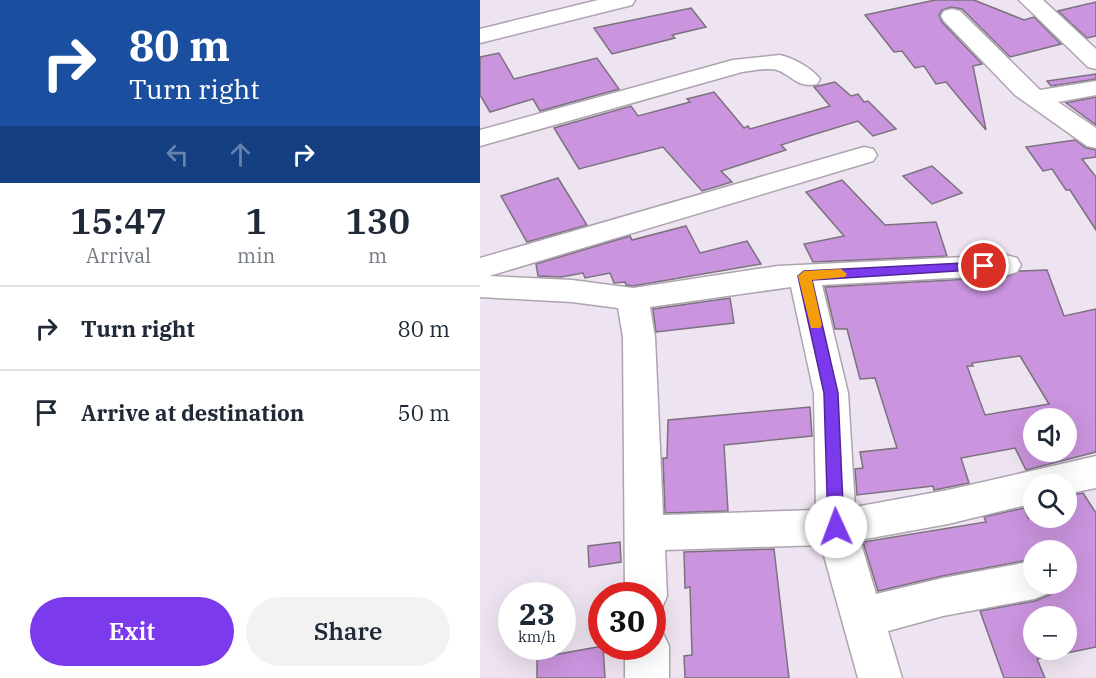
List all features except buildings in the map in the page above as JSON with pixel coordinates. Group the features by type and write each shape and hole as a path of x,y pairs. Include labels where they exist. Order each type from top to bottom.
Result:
{"street":[{"path":"480,36 624,0"},
{"path":"1030,0 1096,62"},
{"path":"952,16 1005,72 1036,98 1096,140"},
{"path":"480,138 741,64 780,62 808,79"},
{"path":"1036,98 1096,88"},
{"path":"480,268 864,155"},
{"path":"480,286 572,291 633,299 778,277 1006,265"},
{"path":"804,276 831,393 836,527 880,678"},
{"path":"633,299 639,337 646,582"},
{"path":"1077,476 1096,472"},
{"path":"645,533 836,527 948,507 1023,490"},
{"path":"861,618 943,597 1023,582"},
{"path":"647,660 647,678"}],"slow traffic":[{"path":"815,325 804,276 841,274"}],"route":[{"path":"836,527 831,393 804,276 984,266"}]}
